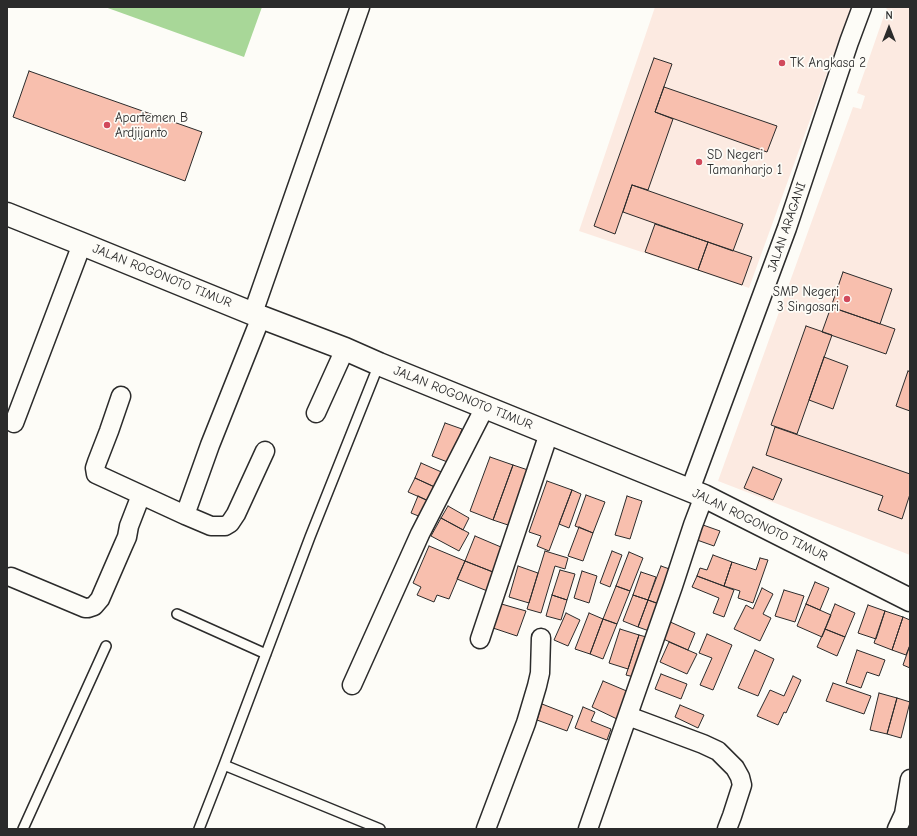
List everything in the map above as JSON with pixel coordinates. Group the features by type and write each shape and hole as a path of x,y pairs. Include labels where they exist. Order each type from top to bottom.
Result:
{"main road":[{"name":"JALAN ROGONOTO TIMUR","path":"7,214 345,349 697,493 910,600"}],"street":[{"path":"186,515 257,315 360,7"},
{"name":"JALAN ARAGANI","path":"588,829 693,525 697,493 862,7"},
{"path":"14,423 82,244"},
{"path":"316,413 345,349"},
{"path":"121,396 95,468 96,474 211,526 225,526 230,523 236,514 265,451"},
{"path":"352,685 420,534 485,407"},
{"path":"480,639 549,433"},
{"path":"11,577 85,608 94,606 100,599 127,537 129,526 141,495"},
{"path":"486,829 526,723 537,686 540,673 541,638"},
{"path":"628,716 718,751 735,768 742,785 727,829"},
{"path":"897,829 904,814 910,779"}],"lane":[{"path":"199,829 310,537 379,364"},
{"path":"177,614 266,654"},
{"path":"23,829 106,646"},
{"path":"224,765 380,829"}],"shaded area":[{"name":"SD Negeri Tamanharjo 1","path":"655,7 851,7 749,288 579,231"},
{"name":"SMP Negeri 3 Singosari","path":"887,7 910,7 910,555 718,481 853,107 861,109 865,96 857,93"}],"green space":[{"path":"105,7 262,7 244,57"}],"building":[{"path":"654,58 672,64 655,112 673,119 648,190 632,185 615,234 594,226"},
{"name":"Apartemen B Ardjijanto","path":"29,71 202,132 185,181 13,117"},
{"path":"664,87 777,126 767,152 655,112"},
{"path":"632,185 743,224 733,251 623,212"},
{"path":"655,224 708,242 698,270 645,252"},
{"path":"708,242 752,257 742,285 698,270"},
{"path":"843,272 892,289 880,324 831,307"},
{"path":"831,307 895,329 886,354 822,332"},
{"path":"806,326 832,335 797,434 771,425"},
{"path":"824,357 848,366 833,409 809,400"},
{"path":"908,371 910,372 910,411 896,406"},
{"path":"445,423 462,429 450,463 432,456"},
{"path":"775,427 910,474 910,494 902,519 878,510 883,496 766,455"},
{"path":"490,457 513,465 493,520 470,511"},
{"path":"421,463 446,474 439,489 415,478"},
{"path":"513,465 531,471 511,526 493,520"},
{"path":"753,467 782,479 773,500 744,488"},
{"path":"415,478 439,489 433,503 408,492"},
{"path":"547,481 572,490 549,551 537,546 541,536 529,532"},
{"path":"572,490 581,494 569,528 559,524"},
{"path":"586,495 605,502 593,533 575,526"},
{"path":"418,496 433,503 426,519 411,513"},
{"path":"627,496 642,501 630,539 615,535"},
{"path":"448,506 469,518 463,530 441,518"},
{"path":"441,518 469,533 459,551 431,536"},
{"path":"703,525 720,531 714,546 697,540"},
{"path":"579,527 593,533 583,561 568,556"},
{"path":"475,536 508,550 498,574 465,561"},
{"path":"429,546 465,561 449,599 437,595 434,602 417,595 421,587 413,583"},
{"path":"545,551 568,558 565,569 555,566 541,613 527,609"},
{"path":"612,551 622,555 610,587 600,583"},
{"path":"629,552 643,558 630,591 616,586"},
{"path":"713,555 732,562 724,586 697,576 700,568 707,570"},
{"path":"760,558 768,560 753,603 738,598 740,591 724,586 732,562 756,570"},
{"path":"465,561 498,574 490,592 457,579"},
{"path":"518,566 538,573 529,603 509,597"},
{"path":"661,566 675,571 662,605 648,600"},
{"path":"560,570 575,574 567,600 552,595"},
{"path":"582,571 597,576 589,603 574,598"},
{"path":"641,572 656,577 648,600 633,595"},
{"path":"697,576 734,590 724,617 713,613 719,598 692,587"},
{"path":"815,582 829,588 820,610 806,604"},
{"path":"616,586 630,591 617,624 603,619"},
{"path":"762,588 773,594 763,614 771,618 760,641 734,629 746,605 753,609"},
{"path":"784,590 804,596 795,622 775,616"},
{"path":"552,595 567,600 561,620 546,616"},
{"path":"633,595 648,600 638,627 623,621"},
{"path":"648,600 662,605 652,632 638,627"},
{"path":"498,603 526,611 517,636 490,627"},
{"path":"806,604 831,615 822,637 797,626"},
{"path":"835,604 855,613 845,637 825,629"},
{"path":"868,605 885,611 876,639 858,633"},
{"path":"885,611 903,617 892,650 874,643"},
{"path":"566,613 580,620 568,646 554,640"},
{"path":"589,613 603,619 590,654 575,649"},
{"path":"903,617 910,620 910,645 906,655 892,650"},
{"path":"603,619 617,624 603,659 590,654"},
{"path":"668,621 695,633 688,650 661,638"},
{"path":"620,629 639,635 628,669 609,663"},
{"path":"825,629 845,637 837,656 817,647"},
{"path":"707,634 732,645 713,690 700,685 712,658 699,653"},
{"path":"639,635 650,638 638,678 626,675"},
{"path":"669,642 697,654 687,674 660,662"},
{"path":"910,645 910,668 903,665"},
{"path":"755,650 774,659 758,696 738,688"},
{"path":"857,650 885,660 879,676 867,672 861,688 846,683"},
{"path":"661,674 687,684 681,699 655,689"},
{"path":"793,676 801,680 786,713 784,712 778,725 757,716 770,690 784,696"},
{"path":"603,681 629,692 617,719 592,707"},
{"path":"833,683 871,696 864,714 826,701"},
{"path":"879,693 897,698 887,734 870,730"},
{"path":"897,698 910,702 901,738 887,734"},
{"path":"542,704 573,716 567,731 537,720"},
{"path":"680,705 704,715 698,728 675,717"},
{"path":"583,707 595,712 591,721 611,729 607,740 575,728"}],"place":[{"name":"TK Angkasa 2","path":"782,63"},
{"name":"Apartemen B Ardjijanto","path":"107,125"},
{"name":"SD Negeri Tamanharjo 1","path":"699,162"},
{"name":"SMP Negeri 3 Singosari","path":"847,299"}]}
